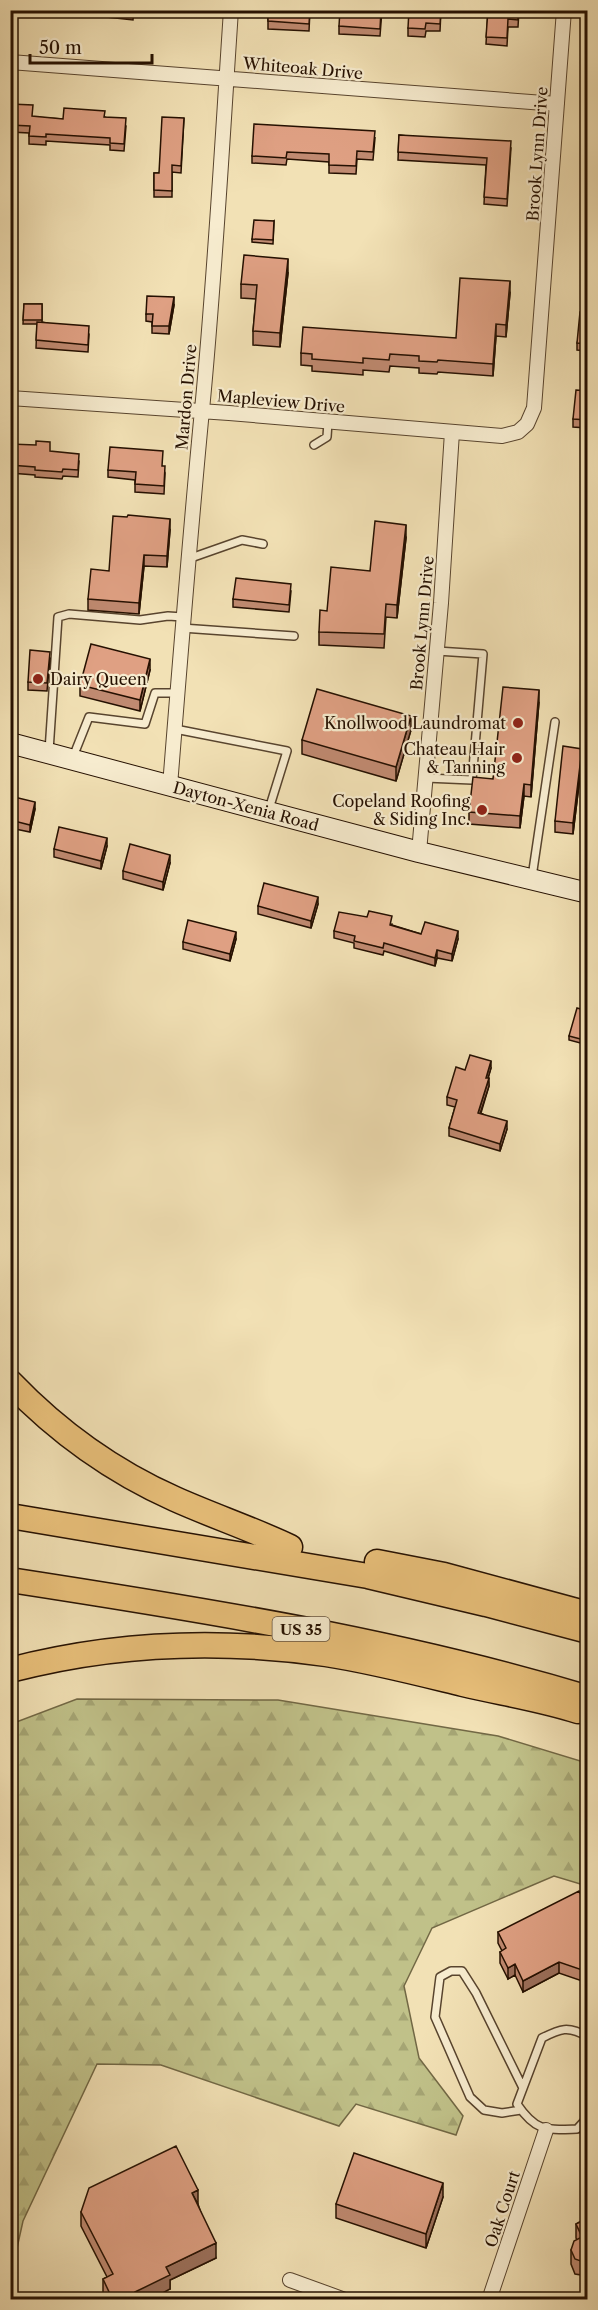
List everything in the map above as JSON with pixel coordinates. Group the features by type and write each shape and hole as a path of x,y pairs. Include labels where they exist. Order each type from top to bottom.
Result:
{"highway":[{"path":"10,1382 60,1428 126,1475 173,1498 248,1527 290,1547"},
{"path":"10,1501 444,1575 588,1614"},
{"path":"10,1516 368,1576 588,1631"},
{"name":"US 35","path":"10,1580 165,1604 348,1638 466,1664 588,1698"},
{"path":"10,1670 70,1657 164,1646 202,1645 285,1649 410,1671 588,1714"}],"main road":[{"name":"Dayton-Xenia Road","path":"10,743 419,852 588,892"}],"street":[{"name":"Mardon Drive","path":"170,786 202,411 231,10"},
{"name":"Brook Lynn Drive","path":"534,408 564,10"},
{"name":"Whiteoak Drive","path":"10,62 558,104"},
{"name":"Mapleview Drive","path":"10,398 510,435 527,424 534,408"},
{"name":"Brook Lynn Drive","path":"419,852 437,651 452,432"},
{"name":"Oak Court","path":"489,2300 546,2130"},
{"path":"290,2280 345,2300"}],"lane":[{"path":"314,446 327,437 328,422"},
{"path":"188,559 242,540 263,544"},
{"path":"48,753 58,617 69,614 140,620 168,616 183,623 294,636"},
{"path":"426,777 472,780 483,654 437,651"},
{"path":"72,760 89,717 145,724 155,693 177,693"},
{"path":"531,879 555,722"},
{"path":"175,729 287,751 268,812"},
{"path":"521,2110 502,2114 484,2110 470,2097 435,2017 440,1977 451,1971 462,1971 523,2088"},
{"path":"588,2037 579,2031 562,2028 542,2038 517,2104 527,2119 546,2130 577,2129 588,2117"}],"green space":[{"path":"77,1699 278,1700 498,1736 587,1763 587,1886 554,1876 432,1928 404,1986 419,2058 463,2116 456,2135 356,2104 339,2126 161,2065 97,2064 23,2221 11,2275 11,1724"}],"building":[{"path":"268,10 310,10 309,24 268,21"},
{"path":"340,10 381,10 380,29 339,26"},
{"path":"409,10 441,10 440,24 426,23 425,29 408,28"},
{"path":"488,10 518,10 518,20 508,19 507,38 486,37"},
{"path":"10,104 33,105 32,116 63,119 64,108 105,111 104,117 126,118 124,144 110,143 110,138 46,134 46,137 29,136 30,126 10,125"},
{"path":"162,117 184,118 181,166 172,165 172,191 154,190 154,173 159,173"},
{"path":"254,124 375,131 373,152 357,151 356,166 329,165 329,154 287,152 286,158 252,156"},
{"path":"399,135 511,141 507,199 484,197 487,158 398,152"},
{"path":"254,220 274,221 273,240 252,239"},
{"path":"588,246 588,284 587,284"},
{"path":"244,255 288,259 280,333 253,331 257,285 241,284"},
{"path":"460,278 510,281 506,325 496,324 493,364 419,361 419,356 390,354 389,360 363,358 363,363 312,359 312,354 301,353 303,327 456,338"},
{"path":"147,296 174,297 169,326 152,326 153,314 146,314"},
{"path":"24,304 42,304 42,320 23,320"},
{"path":"580,312 588,313 588,344 577,343"},
{"path":"37,322 89,326 88,345 36,340"},
{"path":"576,390 588,391 588,420 573,419"},
{"path":"36,441 50,442 50,451 79,454 78,470 63,469 62,472 10,465 10,444 36,445"},
{"path":"110,447 163,451 164,486 135,484 136,472 108,470"},
{"path":"128,515 170,519 167,556 144,555 139,603 88,599 91,569 109,571 113,516 127,517"},
{"path":"375,521 406,525 397,605 386,604 384,634 319,632 320,610 327,611 331,567 370,571"},
{"path":"236,578 291,584 289,605 233,599"},
{"path":"91,644 150,659 140,700 80,685"},
{"path":"30,650 50,652 47,683 28,682"},
{"path":"503,687 539,690 531,785 524,784 520,816 469,812 473,777 493,779"},
{"path":"317,689 411,716 396,767 302,740"},
{"path":"563,746 582,749 573,823 555,821"},
{"path":"10,796 35,802 30,825 10,820"},
{"path":"59,827 107,838 101,861 54,849"},
{"path":"130,844 170,855 163,882 123,871"},
{"path":"264,883 318,897 311,921 258,906"},
{"path":"369,911 392,916 390,925 421,934 425,922 458,931 452,954 437,950 435,958 384,943 383,948 354,941 355,936 334,931 339,912 367,917"},
{"path":"188,920 236,932 230,954 183,942"},
{"path":"577,1008 588,1011 588,1041 569,1036"},
{"path":"470,1055 491,1061 486,1078 489,1078 478,1113 507,1121 500,1144 449,1128 457,1100 447,1097 456,1067 465,1070"},
{"path":"579,1891 588,1908 588,1972 559,1962 523,1981 515,1964 508,1968 500,1952 506,1948 498,1932"},
{"path":"176,2146 198,2190 192,2193 216,2243 166,2267 170,2275 135,2292 138,2300 100,2300 110,2294 103,2279 113,2274 81,2212 89,2188"},
{"path":"354,2153 443,2183 426,2234 336,2204"},
{"path":"588,2200 588,2216 585,2210"},
{"path":"588,2218 588,2268 575,2259 571,2250 574,2241 582,2237 576,2224"}],"place":[{"name":"Dairy Queen","path":"38,679"},
{"name":"Knollwood Laundromat","path":"518,723"},
{"name":"Chateau Hair & Tanning","path":"517,758"},
{"name":"Copeland Roofing & Siding Inc.","path":"482,810"}]}
